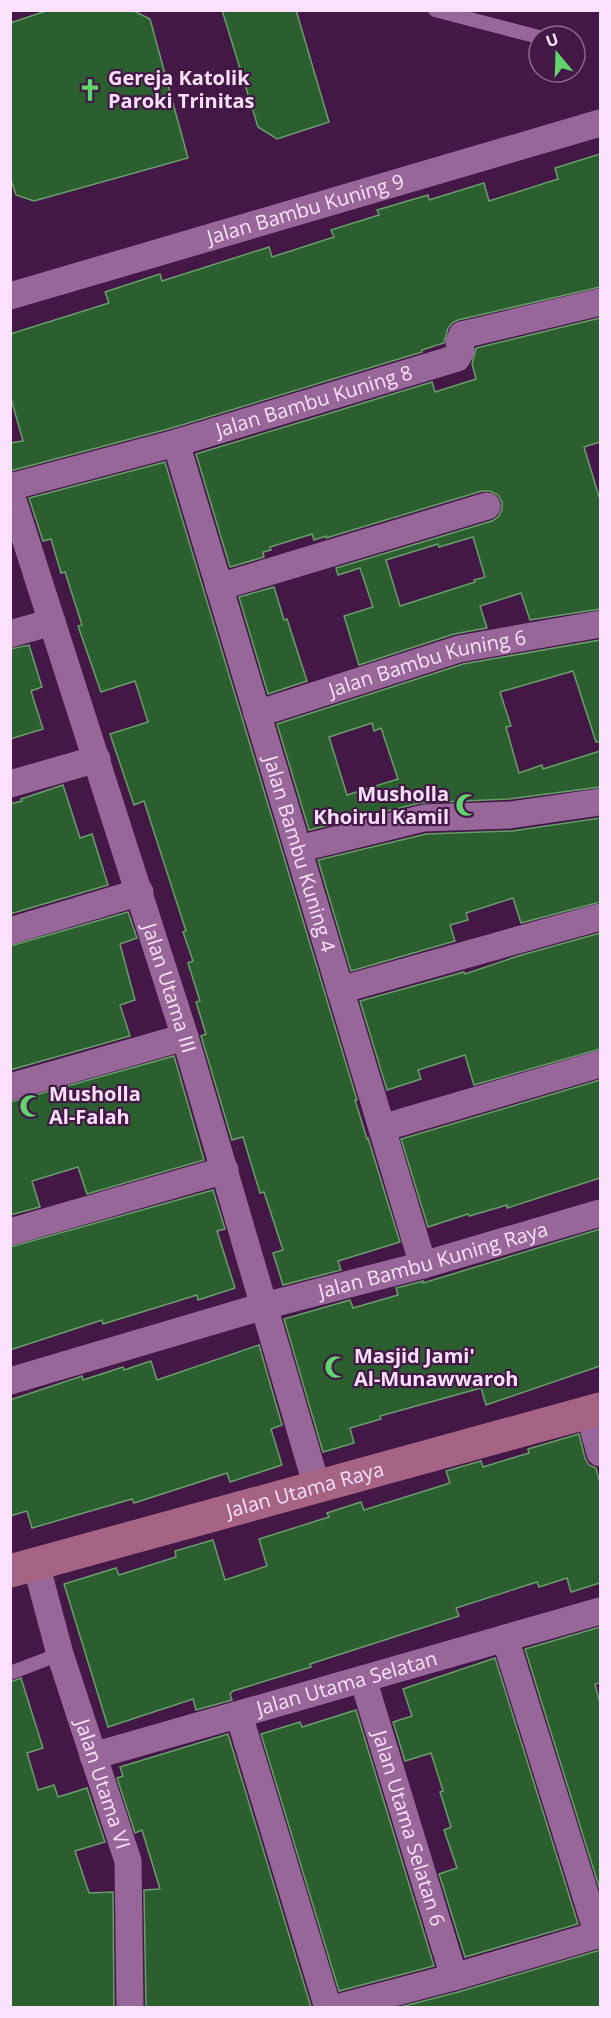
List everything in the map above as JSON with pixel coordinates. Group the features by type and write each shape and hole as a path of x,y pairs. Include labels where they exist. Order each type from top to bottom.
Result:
{"main road":[{"name":"Jalan Utama Raya","path":"23,1568 317,1487 597,1429"}],"street":[{"name":"Jalan Bambu Kuning 9","path":"10,296 600,123"},
{"name":"Jalan Bambu Kuning 8","path":"10,489 176,443 457,358 461,351 459,342 462,335 600,302"},
{"name":"Jalan Bambu Kuning 4","path":"176,443 423,1265"},
{"name":"Jalan Utama III","path":"10,489 185,1037 317,1487"},
{"path":"219,587 487,506"},
{"path":"10,634 52,622"},
{"name":"Jalan Bambu Kuning 6","path":"257,714 459,649 600,624"},
{"path":"10,784 97,759"},
{"path":"298,849 424,818 510,815 600,802"},
{"path":"10,931 140,892"},
{"path":"340,990 600,917"},
{"path":"10,1087 185,1037"},
{"path":"382,1128 600,1064"},
{"path":"10,1232 225,1170"},
{"name":"Jalan Bambu Kuning Raya","path":"10,1381 264,1305 423,1265 600,1214"},
{"name":"Jalan Utama VI","path":"23,1568 60,1654 128,1861 130,2007"},
{"name":"Jalan Utama Selatan","path":"93,1756 600,1611"},
{"path":"336,2007 454,1977 599,1935 505,1638"},
{"name":"Jalan Utama Selatan 6","path":"363,1679 454,1977"},
{"path":"239,1714 328,2007"}],"lane":[{"path":"435,10 527,35"},
{"path":"10,1672 60,1654"}],"building":[{"name":"Gereja Katolik Paroki Trinitas","path":"49,10 132,10 150,19 188,158 34,201 16,195 10,177 10,23"},
{"path":"222,10 296,10 329,122 277,139 258,127"},
{"path":"600,154 600,287 458,320 448,328 444,343 422,350 422,352 172,428 10,471 10,443 23,441 10,395 10,334 109,303 105,292 160,274 162,281 269,247 272,257 334,237 331,230 379,215 377,210 428,195 429,200 484,183 489,201 558,179 555,168"},
{"path":"600,318 600,442 584,447 600,500 600,609 530,620 521,593 480,606 487,628 454,634 359,665 344,616 373,607 360,568 338,575 336,568 492,521 499,516 502,509 502,502 498,495 490,491 482,491 326,538 326,536 314,540 312,534 270,547 271,550 263,552 264,557 230,567 196,454 432,382 435,392 476,379 472,364 476,348","holes":["473,537 485,577 400,606 386,560 438,544 439,547"]},
{"path":"165,462 357,1100 355,1100 400,1242 338,1261 341,1270 283,1285 273,1253 283,1250 264,1192 260,1193 243,1137 232,1140 201,1036 206,1034 196,1002 200,1001 188,963 193,961 183,932 186,931 144,801 134,805 110,734 148,722 135,681 101,692 78,626 82,625 65,572 61,573 51,539 43,541 29,498"},
{"path":"274,587 307,681 268,694 239,597"},
{"path":"600,640 600,742 596,742 573,671 500,692 511,726 506,727 519,773 542,765 543,769 600,751 600,787 509,799 420,803 309,830 277,724 463,664","holes":["372,723 374,731 381,728 398,779 347,795 329,737"]},
{"path":"29,645 42,687 31,691 43,729 10,739 10,649"},
{"path":"63,785 80,838 92,834 108,885 10,914 10,804"},
{"path":"600,818 600,902 521,923 513,898 466,913 468,920 450,925 455,941 351,971 318,860 426,834 512,831"},
{"path":"128,912 137,938 120,944 135,1000 120,1005 130,1036 10,1070 10,946"},
{"path":"600,933 600,1049 474,1085 465,1055 418,1070 421,1079 387,1090 360,1001 464,972 465,974 518,956"},
{"path":"174,1056 204,1160 87,1194 78,1167 32,1181 40,1207 10,1215 10,1102"},
{"path":"600,1080 600,1178 507,1208 507,1205 469,1216 468,1214 428,1227 401,1139"},
{"path":"213,1190 225,1229 217,1231 235,1288 198,1300 197,1295 103,1324 102,1320 10,1350 10,1247"},
{"path":"600,1229 600,1366 486,1405 481,1388 380,1416 381,1419 350,1428 354,1443 323,1452 284,1319 350,1300 353,1308 398,1295 396,1288 423,1281 423,1283"},
{"path":"259,1345 282,1425 271,1429 282,1465 230,1482 227,1473 134,1503 132,1499 32,1528 27,1511 10,1516 10,1400 82,1376 83,1380 151,1361 157,1380"},
{"path":"579,1434 585,1458 589,1465 596,1468 600,1483 600,1583 571,1592 567,1578 539,1587 537,1582 456,1608 459,1616 233,1691 230,1694 232,1700 196,1710 193,1699 108,1727 64,1584 116,1568 119,1575 176,1557 175,1551 213,1540 225,1580 267,1566 259,1539 329,1517 327,1513 361,1502 364,1510 450,1483 446,1471 481,1461 483,1467 529,1453 528,1449"},
{"path":"600,1627 600,1683 595,1684 600,1703 600,1890 525,1649"},
{"path":"495,1658 578,1924 465,1957 439,1874 457,1868 444,1830 451,1827 440,1792 443,1791 431,1753 405,1761 393,1722 412,1716 403,1689"},
{"path":"21,1678 43,1748 27,1753 38,1790 54,1785 58,1797 87,1788 105,1842 75,1851 89,1893 113,1892 114,2007 10,2007 10,1682"},
{"path":"356,1710 434,1966 339,1991 261,1734 300,1722 302,1727"},
{"path":"228,1734 311,2007 146,2007 144,1890 160,1889 142,1830 135,1833 117,1778 123,1776 120,1767"},
{"path":"600,1950 600,2007 400,2007 458,1992"}],"place":[{"name":"Gereja Katolik Paroki Trinitas","path":"90,90"},
{"name":"Musholla Khoirul Kamil","path":"467,805"},
{"name":"Musholla Al-Falah","path":"31,1106"},
{"name":"Masjid Jami' Al-Munawwaroh","path":"336,1367"}]}
